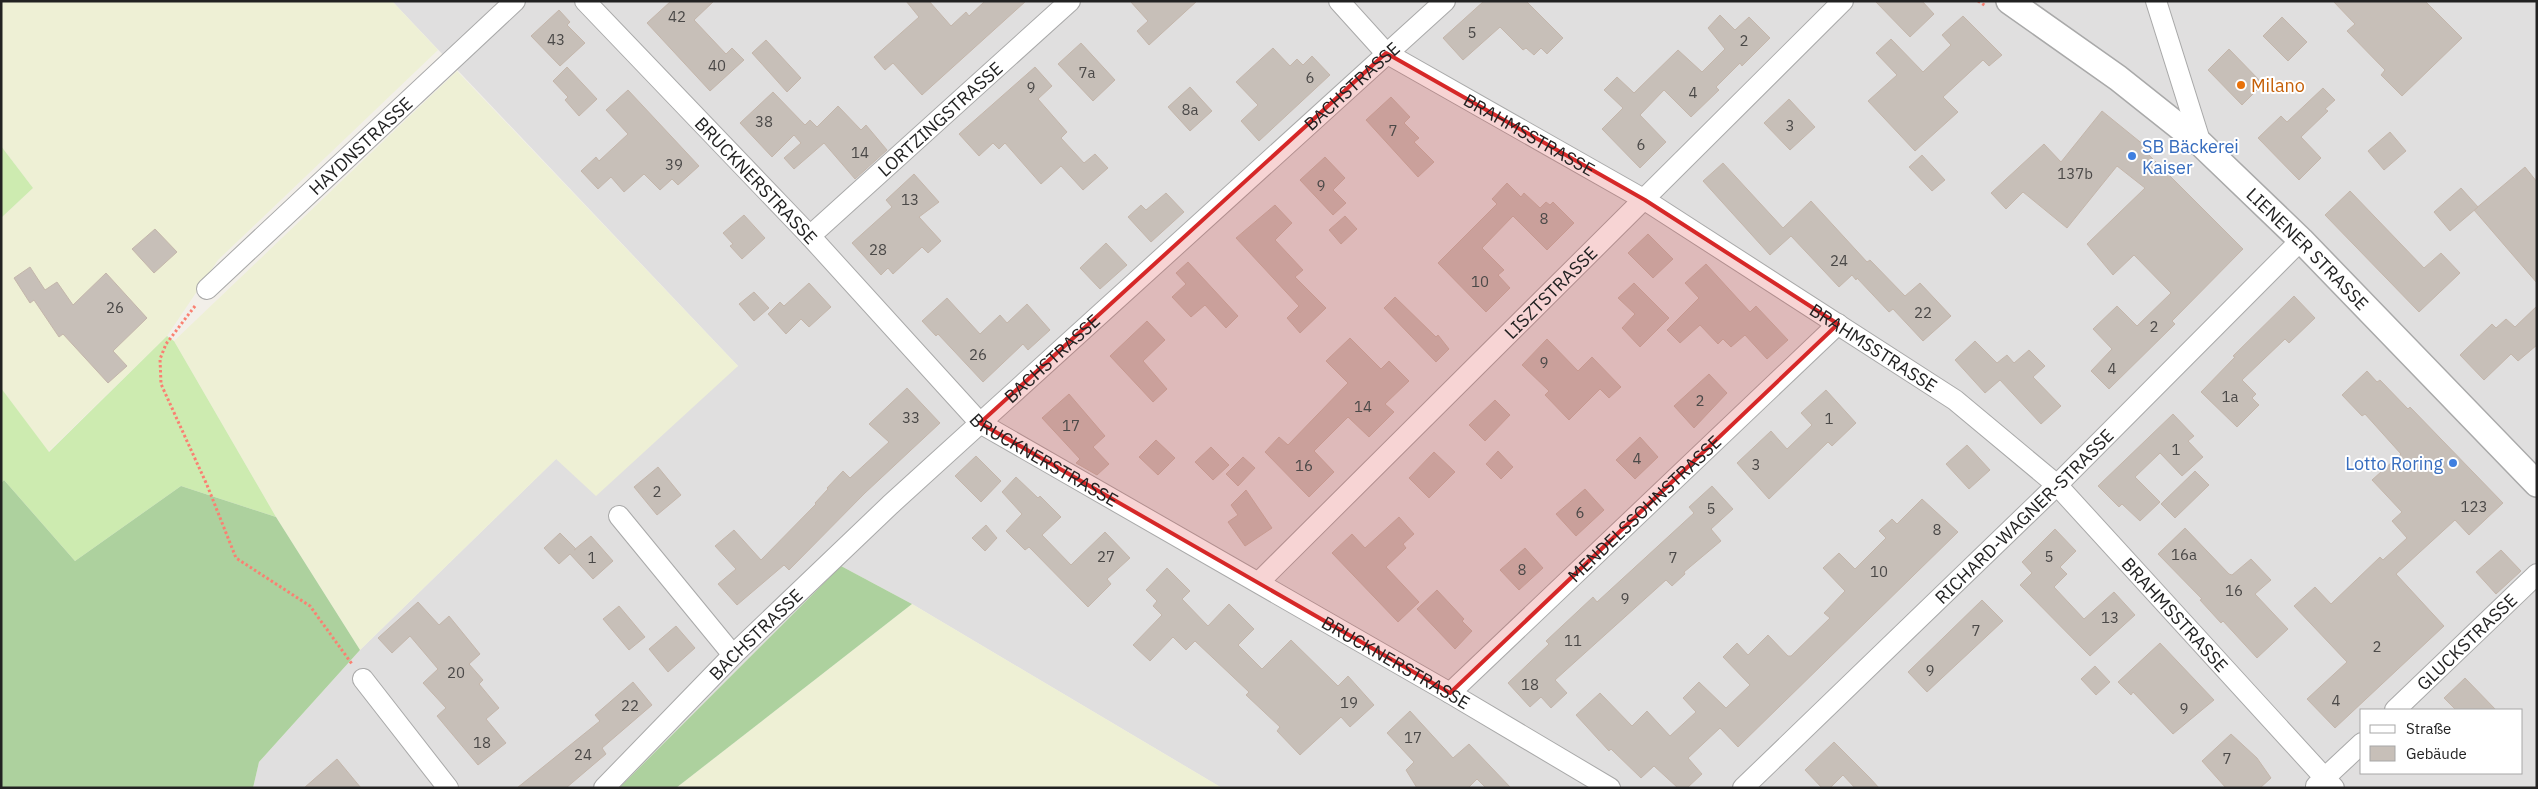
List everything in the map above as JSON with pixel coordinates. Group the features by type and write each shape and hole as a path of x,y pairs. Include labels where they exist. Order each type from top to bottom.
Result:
{"street":[{"name":"HAYDNSTRASSE","path":"207,290 515,1"},
{"name":"BRUCKNERSTRASSE","path":"585,1 810,236 980,423 1259,582 1610,788"},
{"name":"LORTZINGSTRASSE","path":"810,236 1070,1"},
{"name":"BRAHMSSTRASSE","path":"1339,1 1386,53 1645,200 1955,400 2056,485 2324,785"},
{"name":"BACHSTRASSE","path":"604,788 733,655 890,505 1445,1"},
{"name":"LISZTSTRASSE","path":"1259,582 1645,200 1842,1"},
{"name":"LIENENER STRASSE","path":"2009,1 2118,78 2201,144 2300,240 2537,484"},
{"path":"2156,1 2201,144"},
{"name":"RICHARD-WAGNER-STRASSE","path":"1743,788 2056,485 2300,240"},
{"name":"MENDELSSOHNSTRASSE","path":"1450,693 1838,324"},
{"path":"619,516 733,655"},
{"name":"GLUCKSTRASSE","path":"2396,709 2537,574"},
{"path":"362,678 448,788"},
{"path":"2324,785 2360,745"}],"path":[{"path":"207,290 166,344 160,359 161,384 207,485 236,558 310,606 362,678"}],"highlighted area":[{"path":"1386,53 1645,200 1838,324 1450,693 980,423"}],"shaded area":[{"path":"392,1 2537,1 2537,788 1222,788 912,604 841,566 619,788 253,788 259,762 360,650 556,459 738,366"}],"green space":[{"path":"1,1 392,1 438,50 218,260 167,336 48,452 1,388 1,218 33,188 1,146"},
{"path":"457,71 738,366 596,496 556,459 360,650 276,517 174,341"},
{"path":"1,146 33,188 1,218"},
{"path":"167,336 174,341 276,517 181,486 75,561 4,480 1,483 1,388 49,452"},
{"path":"4,480 75,561 181,486 276,517 360,650 259,762 253,788 1,788 1,483"},
{"path":"841,566 912,604 676,788 619,788"},
{"path":"912,604 1222,788 676,788"}],"building":[{"path":"671,1 714,1 694,20 726,54 732,48 744,60 710,91 647,23"},
{"path":"906,1 929,1 951,26 966,12 969,16 985,1 1026,1 922,95 893,63 885,70 874,57 919,17"},
{"path":"1130,1 1197,1 1149,45 1137,31 1148,21"},
{"path":"1484,1 1526,1 1563,38 1547,54 1541,48 1534,55 1526,48 1523,50 1500,27 1463,60 1443,38"},
{"path":"1875,1 1922,1 1934,14 1910,37"},
{"path":"2333,1 2425,1 2462,38 2402,96 2381,75 2385,70 2347,31 2355,24"},
{"path":"559,10 570,22 567,25 585,43 560,66 531,36"},
{"path":"1720,15 1735,30 1749,17 1770,38 1742,66 1740,63 1716,87 1719,90 1691,117 1664,90 1640,115 1666,142 1640,168 1602,129 1623,108 1604,90 1617,77 1634,93 1678,50 1702,72 1725,49 1708,28"},
{"path":"1963,16 2002,55 1989,66 1983,60 1943,97 1958,112 1915,151 1868,101 1897,75 1876,53 1891,39 1923,72 1951,45 1942,35"},
{"path":"2282,17 2307,42 2288,61 2263,36"},
{"path":"766,40 801,78 787,92 752,53"},
{"path":"1081,43 1115,80 1093,101 1058,64"},
{"path":"1273,48 1290,66 1297,59 1303,65 1312,56 1330,75 1259,141 1241,121 1258,105 1236,82"},
{"path":"2229,49 2263,84 2242,105 2208,70"},
{"path":"567,67 597,99 579,116 565,100 568,97 553,81"},
{"path":"1035,67 1052,86 1038,99 1067,132 1061,138 1084,163 1095,154 1108,168 1083,190 1061,166 1041,184 1005,143 999,149 993,143 979,156 959,134"},
{"path":"1190,87 1212,111 1190,131 1168,107"},
{"path":"2323,88 2335,100 2325,109 2328,111 2301,137 2321,158 2299,180 2258,138 2281,116 2287,122"},
{"path":"628,90 699,166 678,185 672,179 660,190 644,174 624,192 611,177 598,189 581,171 596,157 599,161 628,134 606,110"},
{"path":"773,92 805,125 810,120 817,127 838,106 861,130 866,125 887,150 855,179 824,143 794,169 784,158 801,143 794,135 772,157 740,123"},
{"path":"1391,97 1410,117 1404,123 1419,138 1414,142 1434,162 1418,177 1366,120"},
{"path":"1789,99 1815,127 1790,150 1764,123"},
{"path":"2102,111 2150,150 2147,153 2243,249 2172,321 2175,324 2109,389 2091,371 2112,349 2093,329 2117,306 2137,326 2171,293 2134,255 2113,275 2087,244 2145,188 2117,166 2067,228 2023,192 2006,209 1991,193 2044,144 2061,162"},
{"path":"2390,132 2406,151 2384,170 2368,151"},
{"path":"1922,155 1945,180 1932,191 1909,167"},
{"path":"1325,157 1345,178 1333,190 1346,203 1333,215 1300,180"},
{"path":"1723,163 1783,228 1811,201 1867,262 1870,260 1905,296 1920,283 1951,316 1923,341 1893,309 1889,312 1857,278 1856,280 1852,275 1839,287 1791,236 1770,255 1703,181"},
{"path":"2525,167 2537,182 2537,283 2474,210"},
{"path":"914,174 939,202 919,217 941,241 928,253 922,247 893,274 888,268 881,275 852,243 892,207 886,200"},
{"path":"1507,183 1521,197 1524,193 1540,208 1546,202 1550,205 1553,202 1574,223 1547,250 1513,216 1482,248 1504,270 1498,275 1510,288 1486,312 1438,263 1497,204 1492,199"},
{"path":"2461,188 2478,207 2450,231 2434,212"},
{"path":"2350,191 2424,268 2441,253 2460,273 2419,312 2325,215"},
{"path":"1166,193 1184,212 1151,242 1128,217 1141,205 1146,210"},
{"path":"1275,205 1292,223 1275,240 1303,270 1295,277 1326,308 1300,333 1287,318 1299,306 1236,238"},
{"path":"744,215 765,238 742,259 730,246 733,244 723,233"},
{"path":"1345,216 1357,229 1341,244 1329,230"},
{"path":"155,229 177,252 154,273 132,249"},
{"path":"1648,234 1673,259 1653,278 1628,253"},
{"path":"1106,243 1127,265 1100,289 1080,268"},
{"path":"1188,262 1238,316 1226,328 1205,305 1191,317 1172,297 1186,284 1176,273"},
{"path":"1706,264 1750,312 1756,306 1788,340 1767,359 1745,335 1731,347 1723,339 1718,344 1700,325 1680,343 1667,330 1699,298 1685,283"},
{"path":"30,267 45,290 57,282 73,305 106,273 147,318 113,351 127,366 108,383 63,334 59,337 34,300 30,303 14,278"},
{"path":"809,283 831,307 809,327 801,319 786,334 768,314 780,302 784,306"},
{"path":"1634,283 1669,318 1640,347 1622,328 1635,314 1618,298"},
{"path":"754,292 769,308 754,321 739,304"},
{"path":"2294,296 2315,318 2289,343 2285,339 2242,380 2256,394 2252,398 2259,405 2237,427 2201,392 2235,357 2233,356"},
{"path":"1395,297 1436,337 1438,335 1449,349 1436,362 1384,308"},
{"path":"947,298 980,334 1000,315 1007,323 1027,304 1050,330 1028,350 1023,344 983,382 938,334 936,336 922,321"},
{"path":"2537,306 2537,345 2518,361 2511,354 2484,380 2460,355 2492,324 2496,328 2506,319 2515,327"},
{"path":"1147,321 1165,340 1143,361 1167,389 1153,402 1110,356"},
{"path":"1350,338 1381,369 1389,361 1409,381 1385,404 1394,412 1369,437 1348,417 1314,451 1334,472 1309,497 1265,452 1279,437 1288,445 1348,383 1326,361"},
{"path":"1547,339 1578,371 1592,357 1621,387 1609,398 1600,389 1569,420 1545,395 1549,391 1522,365"},
{"path":"1975,341 1997,363 2007,355 2014,363 2029,350 2045,366 2033,377 2061,406 2041,424 2000,380 1985,393 1955,360"},
{"path":"2367,371 2377,382 2380,380 2408,409 2410,407 2503,503 2469,535 2455,520 2396,574 2444,626 2335,728 2307,699 2347,662 2294,606 2315,587 2331,604 2380,557 2383,560 2407,538 2392,521 2402,512 2372,480 2401,454 2365,414 2362,416 2342,395"},
{"path":"1709,374 1727,393 1694,428 1674,406"},
{"path":"907,388 940,423 865,493 789,570 784,565 737,605 718,584 736,569 715,546 734,530 761,560 816,504 827,488 843,471 850,478 889,442 869,424"},
{"path":"1826,390 1856,423 1832,446 1828,442 1769,499 1737,463 1771,431 1787,449 1812,425 1801,413"},
{"path":"1069,394 1105,436 1093,447 1109,464 1097,475 1076,463 1080,459 1042,418"},
{"path":"1495,400 1510,415 1485,441 1469,425"},
{"path":"2173,414 2194,436 2188,441 2203,457 2182,476 2160,453 2135,477 2160,502 2140,521 2122,504 2119,507 2098,486"},
{"path":"1640,437 1658,457 1635,479 1616,460"},
{"path":"1156,440 1175,458 1158,475 1139,457"},
{"path":"1967,445 1990,470 1969,489 1946,464"},
{"path":"1211,447 1229,465 1213,480 1195,462"},
{"path":"1498,451 1513,467 1501,479 1486,464"},
{"path":"1434,452 1455,472 1429,498 1409,478"},
{"path":"976,456 1001,481 981,502 955,476"},
{"path":"1243,457 1255,468 1238,486 1226,474"},
{"path":"658,467 681,495 657,515 634,487"},
{"path":"2195,471 2209,485 2175,518 2161,504"},
{"path":"1016,477 1038,498 1040,496 1061,517 1042,535 1071,565 1105,532 1130,558 1107,579 1111,584 1088,607 1029,547 1025,550 1006,531 1022,514 1002,492"},
{"path":"1712,486 1733,509 1711,529 1721,541 1684,572 1685,574 1672,586 1666,580 1555,680 1567,693 1551,708 1541,697 1530,707 1508,683 1549,644 1546,641 1593,597 1597,602 1694,513 1689,507"},
{"path":"1585,489 1604,510 1576,536 1556,514"},
{"path":"1246,490 1272,528 1245,546 1228,522 1238,515 1231,505"},
{"path":"1922,499 1958,532 1738,747 1720,728 1688,758 1702,774 1687,788 1678,788 1654,766 1641,778 1611,749 1609,751 1576,715 1600,693 1632,726 1647,711 1670,736 1696,712 1683,698 1699,682 1726,708 1750,685 1723,657 1737,643 1748,655 1768,635 1788,656 1791,656 1830,618 1824,613 1845,591 1823,568 1839,553 1855,569 1886,538 1879,531 1892,519 1897,524"},
{"path":"1399,517 1414,534 1403,544 1406,548 1386,567 1419,602 1398,622 1332,553 1352,534 1365,548"},
{"path":"986,525 997,538 985,551 972,538"},
{"path":"2185,528 2229,574 2232,575 2251,559 2271,580 2255,594 2288,629 2257,658 2223,621 2221,623 2200,600 2202,599 2158,554"},
{"path":"2055,529 2076,551 2060,567 2067,574 2054,587 2084,619 2114,592 2135,615 2090,656 2020,585 2032,573 2022,562"},
{"path":"560,533 576,549 591,536 613,561 593,579 570,554 559,564 544,548"},
{"path":"1525,548 1543,568 1519,590 1500,570"},
{"path":"2501,550 2521,571 2496,594 2476,572"},
{"path":"1167,568 1190,591 1182,599 1208,626 1229,604 1254,629 1238,645 1262,669 1291,640 1338,686 1348,676 1374,705 1350,727 1341,717 1300,755 1277,731 1280,727 1246,695 1249,692 1195,641 1186,650 1173,637 1150,661 1133,645 1162,615 1153,606 1157,601 1146,590"},
{"path":"1437,590 1464,619 1462,621 1472,631 1455,649 1417,609"},
{"path":"1982,600 2003,621 1927,692 1908,672"},
{"path":"418,602 439,625 449,616 480,654 469,664 483,680 479,684 499,708 486,719 506,743 478,765 437,716 446,708 423,683 438,669 410,636 392,653 378,638"},
{"path":"619,606 645,637 629,650 603,619"},
{"path":"676,626 695,648 668,672 649,649"},
{"path":"2160,643 2214,700 2173,734 2133,692 2131,695 2118,682"},
{"path":"2095,666 2110,682 2096,695 2081,679"},
{"path":"2465,678 2495,709 2455,709 2444,698"},
{"path":"633,682 652,705 602,748 606,754 566,788 517,788 600,721 595,715"},
{"path":"1410,711 1453,758 1469,744 1511,788 1486,788 1477,779 1468,788 1417,788 1406,770 1414,762 1387,733"},
{"path":"2231,734 2257,758 2271,778 2260,788 2226,788 2202,761"},
{"path":"1834,742 1879,788 1855,788 1843,775 1830,788 1822,788 1805,770"},
{"path":"337,759 361,788 304,788"}],"place":[{"name":"Milano","path":"2241,85"},
{"name":"SB Bäckerei Kaiser","path":"2132,156"},
{"name":"Lotto Roring","path":"2453,463"}]}
